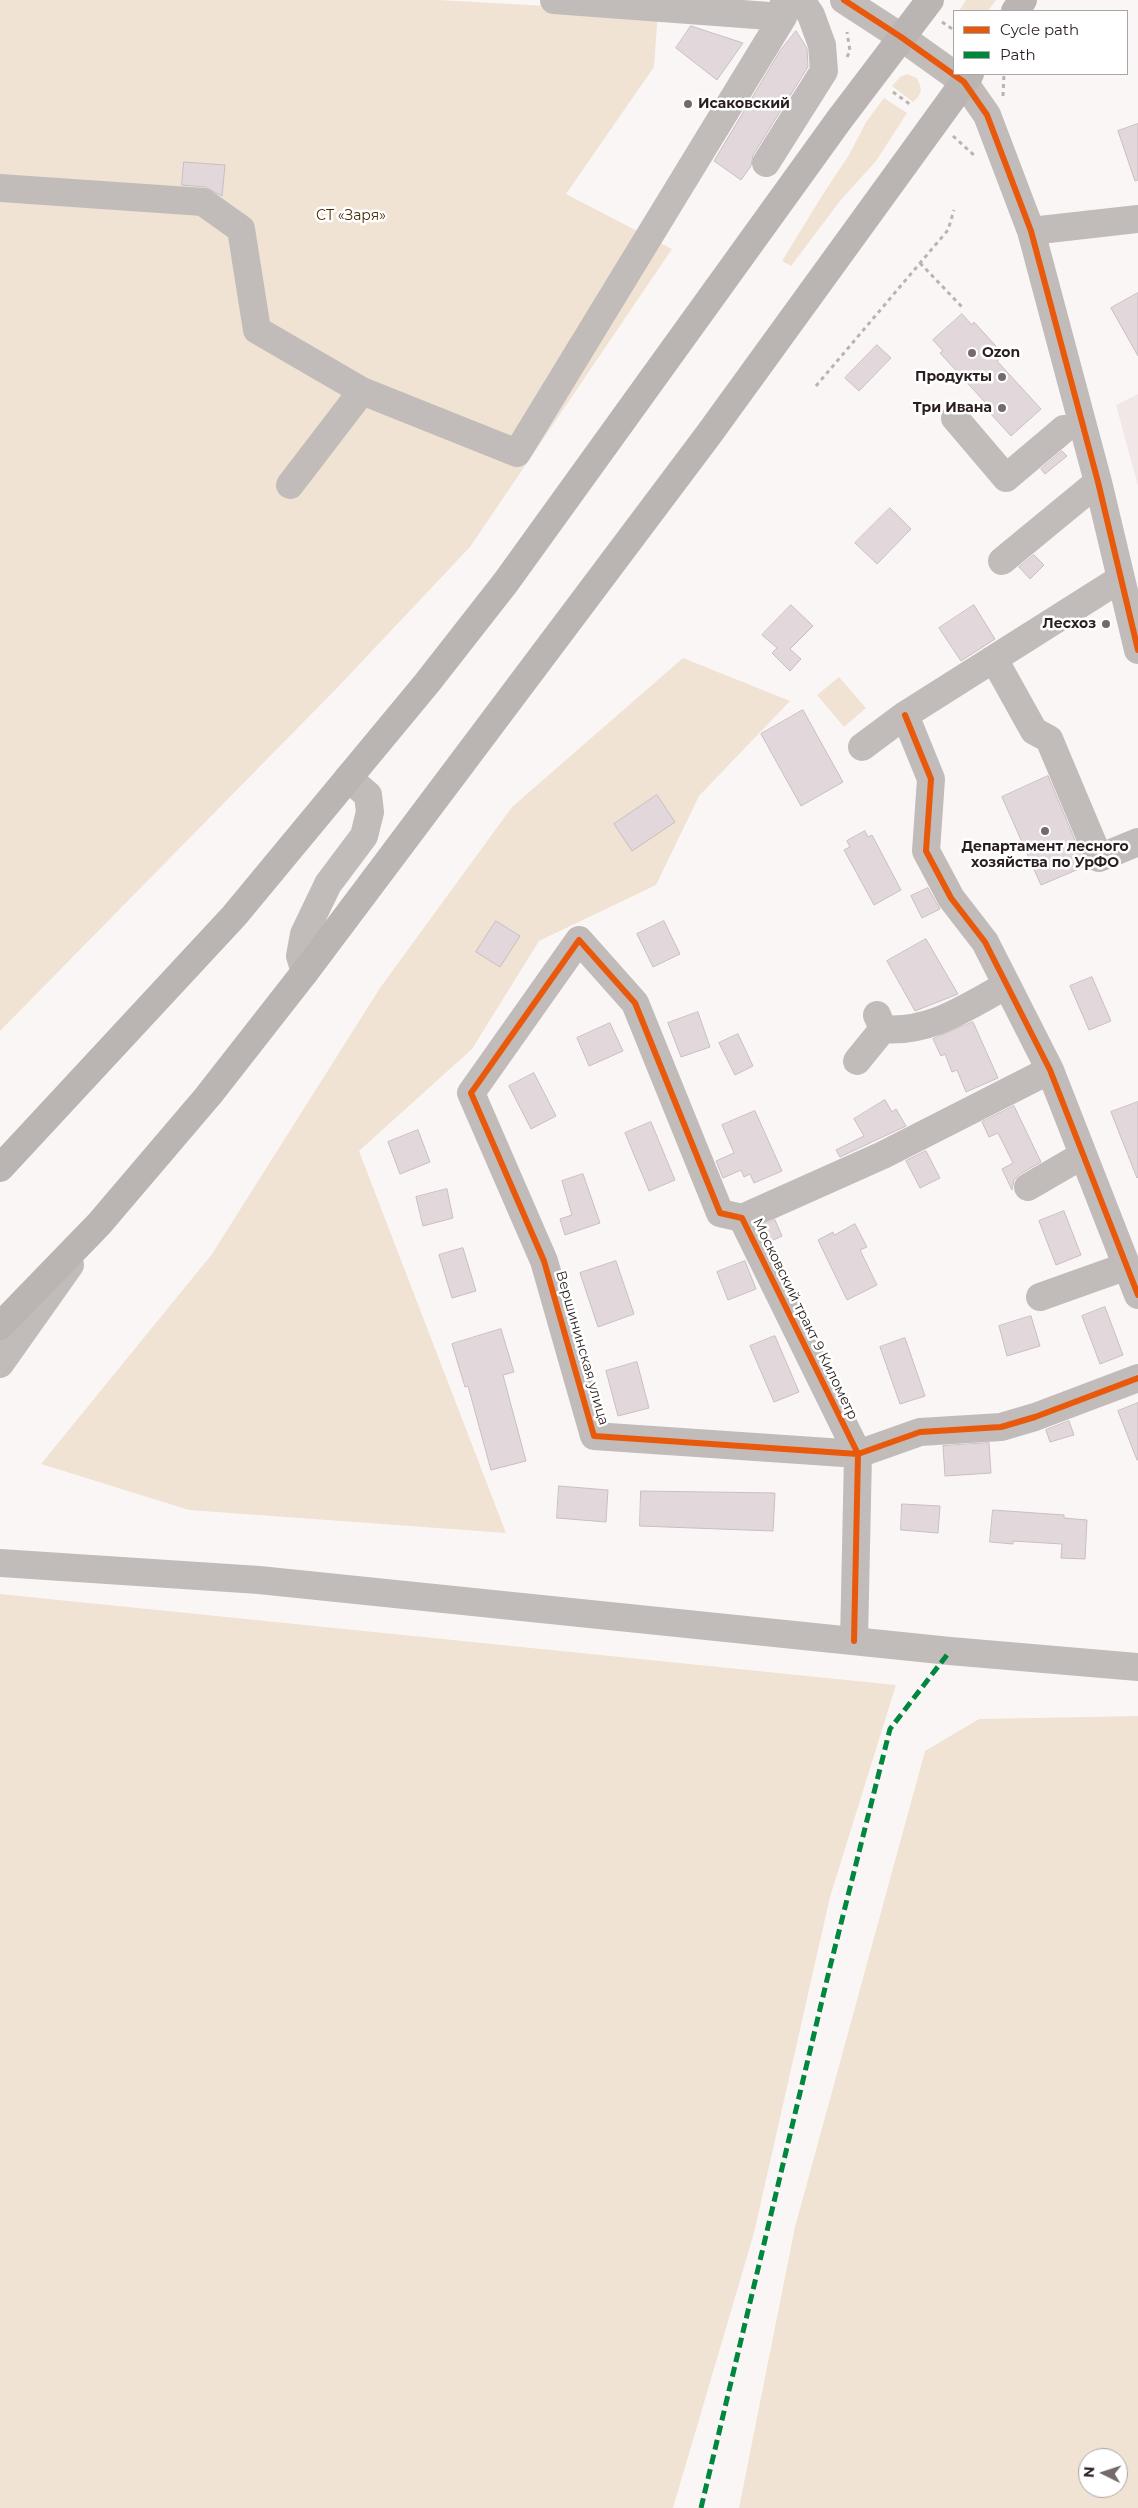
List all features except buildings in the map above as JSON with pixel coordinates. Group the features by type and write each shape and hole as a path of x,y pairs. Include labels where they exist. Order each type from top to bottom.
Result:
{"main road":[{"path":"0,1168 234,916 427,683 506,582 901,37 930,0"},
{"path":"1016,10 1024,0"},
{"path":"0,1326 99,1224 208,1096 305,972 709,434 967,78"}],"street":[{"path":"554,0 789,6 811,15 822,45 824,71 766,163"},
{"path":"844,0 953,69"},
{"path":"0,188 203,202 240,229 257,330 362,391 517,453 789,6"},
{"path":"967,78 987,115 1031,231 1098,482 1138,650"},
{"path":"1031,231 1138,220"},
{"path":"290,485 362,391"},
{"path":"955,418 1006,478 1064,429"},
{"path":"1002,561 1098,482"},
{"path":"862,746 905,715 1120,579"},
{"path":"994,659 1034,731 1049,739 1099,858 1138,842"},
{"path":"905,715 931,779 926,851 951,898 985,942 1050,1070 1138,1295"},
{"path":"305,972 300,956 304,934 328,884 364,836 370,812 368,796 348,778"},
{"name":"Московский тракт 9 Километр","path":"579,940 635,1003 720,1213 742,1218 858,1454 854,1641"},
{"name":"Вершининская улица","path":"579,940 471,1093 544,1261 594,1436 858,1454 920,1432 1001,1427 1035,1417 1138,1378"},
{"path":"857,1061 880,1022 904,1031 928,1026 1007,985"},
{"path":"742,1218 883,1155 1050,1070"},
{"path":"1028,1186 1084,1155"},
{"path":"0,1364 99,1224"},
{"path":"1040,1298 1127,1266"},
{"path":"0,1563 259,1580 854,1641 1138,1667"}],"path":[{"path":"1003,105 1004,75"},
{"path":"893,92 911,105"},
{"path":"950,134 979,159"},
{"path":"816,386 948,230 954,210"},
{"path":"920,263 963,308"}],"shaded area":[{"path":"1138,394 1138,486 1116,405"}],"green space":[{"name":"СТ «Заря»","path":"0,0 438,0 658,12 654,67 566,194 672,249 470,547 337,688 0,1031"},
{"path":"966,0 996,0 989,10 960,10"},
{"path":"907,74 917,78 920,86 921,92 913,102 892,86 900,77"},
{"path":"884,98 907,113 876,161 840,201 791,266 782,261 849,155 866,122"},
{"path":"683,658 790,701 699,796 656,885 539,941 472,1049 359,1151 506,1533 189,1510 41,1464 212,1254 380,988 512,807"},
{"path":"839,677 866,708 844,727 817,695"},
{"path":"0,1594 896,1685 830,1897 754,2233 673,2508 0,2508"},
{"path":"1138,1716 1138,2508 739,2508 795,2227 925,1751 979,1719"}],"marked path":[{"path":"701,2508 830,1967 890,1729 950,1651"}],"cycle path":[{"path":"844,0 953,74"},
{"path":"954,75 964,82 987,115 1031,231 1098,482 1138,650"},
{"path":"905,715 931,779 926,851 951,898 985,942 1050,1070 1138,1295"},
{"path":"854,1641 858,1454 742,1218 720,1213 635,1003 579,940 471,1093 544,1261 594,1436 858,1454 920,1432 1001,1427 1035,1417 1138,1378"}],"place":[{"name":"Исаковский","path":"688,104"},
{"name":"Ozon","path":"972,353"},
{"name":"Продукты","path":"1002,377"},
{"name":"Три Ивана","path":"1002,408"},
{"name":"Лесхоз","path":"1106,624"},
{"name":"Департамент лесного хозяйства по УрФО","path":"1045,831"}]}
